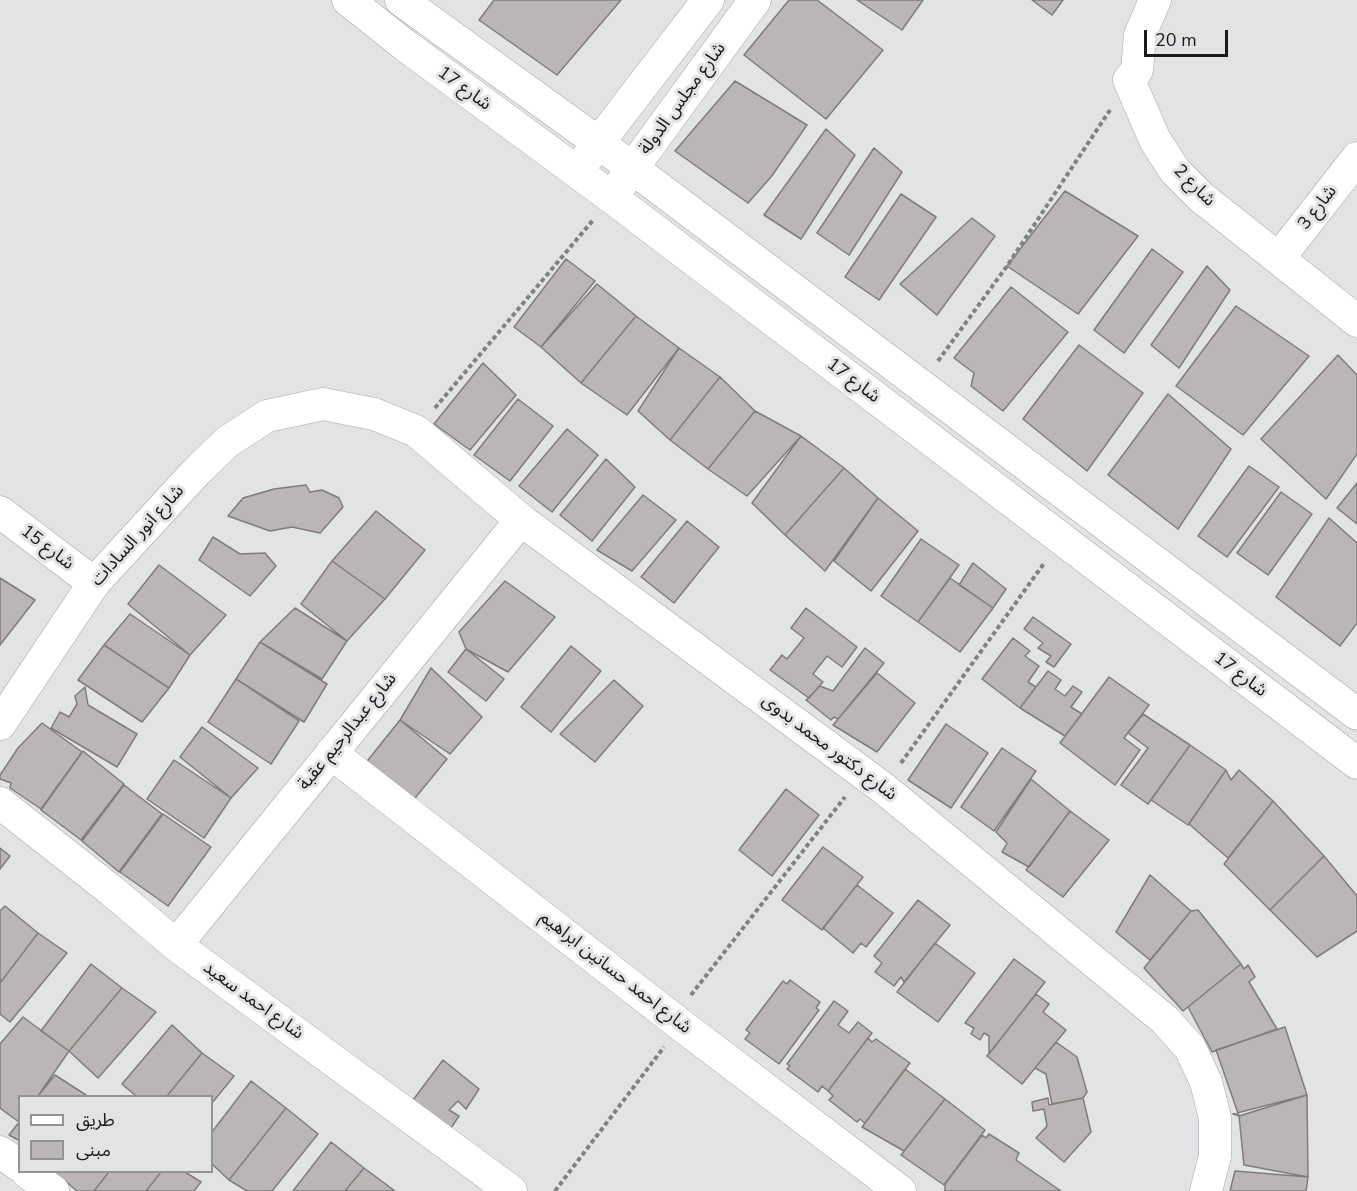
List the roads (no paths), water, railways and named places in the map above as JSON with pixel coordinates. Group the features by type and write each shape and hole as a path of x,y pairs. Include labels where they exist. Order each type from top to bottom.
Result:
{"street":[{"name":"شارع 17","path":"348,0 1357,763"},
{"name":"شارع 17","path":"401,0 599,143 1357,714"},
{"path":"577,172 708,0"},
{"name":"شارع مجلس الدولة","path":"611,197 755,0"},
{"name":"شارع 2","path":"1155,0 1140,35 1137,70 1129,80 1155,140 1175,171 1201,197 1357,321"},
{"name":"شارع 3","path":"1279,258 1357,158"},
{"name":"شارع دكتور محمد بدوى","path":"323,404 374,414 416,430 521,520 874,780 1165,1020 1190,1048 1206,1082 1215,1118 1215,1156 1206,1191"},
{"name":"شارع انور السادات","path":"0,724 94,584 196,472 227,442 267,416 323,404"},
{"name":"شارع 15","path":"0,512 94,584"},
{"name":"شارع عبدالرحيم عقبة","path":"176,945 521,520"},
{"name":"شارع احمد حسانين ابراهيم","path":"331,753 900,1191"},
{"name":"شارع احمد سعيد","path":"0,803 112,891 176,945 511,1191"},
{"path":"0,1152 18,1165"},
{"path":"28,1173 53,1191"}]}
